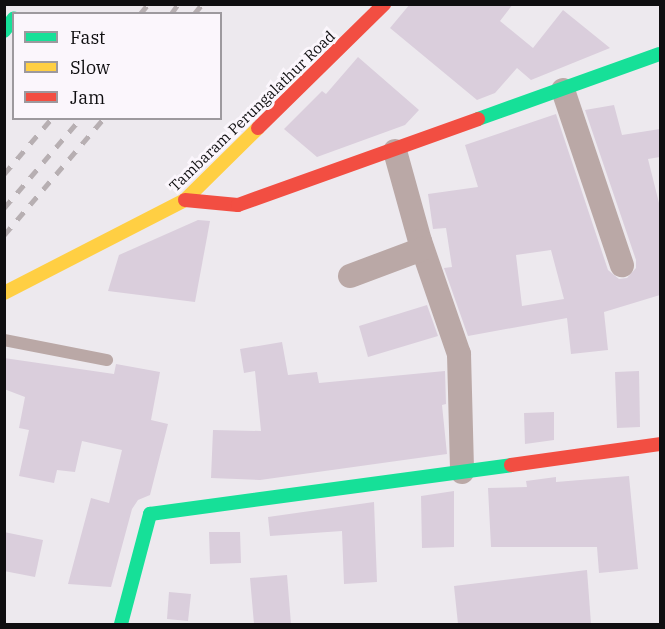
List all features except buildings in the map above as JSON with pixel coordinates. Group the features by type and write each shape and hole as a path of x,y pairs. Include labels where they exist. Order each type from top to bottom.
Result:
{"street":[{"name":"Tambaram Perungalathur Road","path":"4,293 185,200 384,4"},
{"path":"185,200 238,205 395,152 660,54"},
{"path":"563,90 622,265"},
{"path":"395,152 422,249 459,354 462,472"},
{"path":"350,276 422,249"},
{"path":"121,624 150,514 660,444"}],"lane":[{"path":"4,340 107,360"}],"railway":[{"path":"142,12 148,4"},
{"path":"172,12 178,4"},
{"path":"196,12 202,4"},
{"path":"4,174 50,120"},
{"path":"4,208 79,120"},
{"path":"4,235 102,120"}],"traffic: fast":[{"path":"4,31 12,21"},
{"path":"478,119 660,54"},
{"path":"121,624 150,514 511,465"}],"traffic: slow":[{"path":"4,293 185,200 258,128"}],"traffic: jam":[{"path":"258,128 384,4"},
{"path":"185,200 238,205 478,119"},
{"path":"511,465 660,444"}]}
